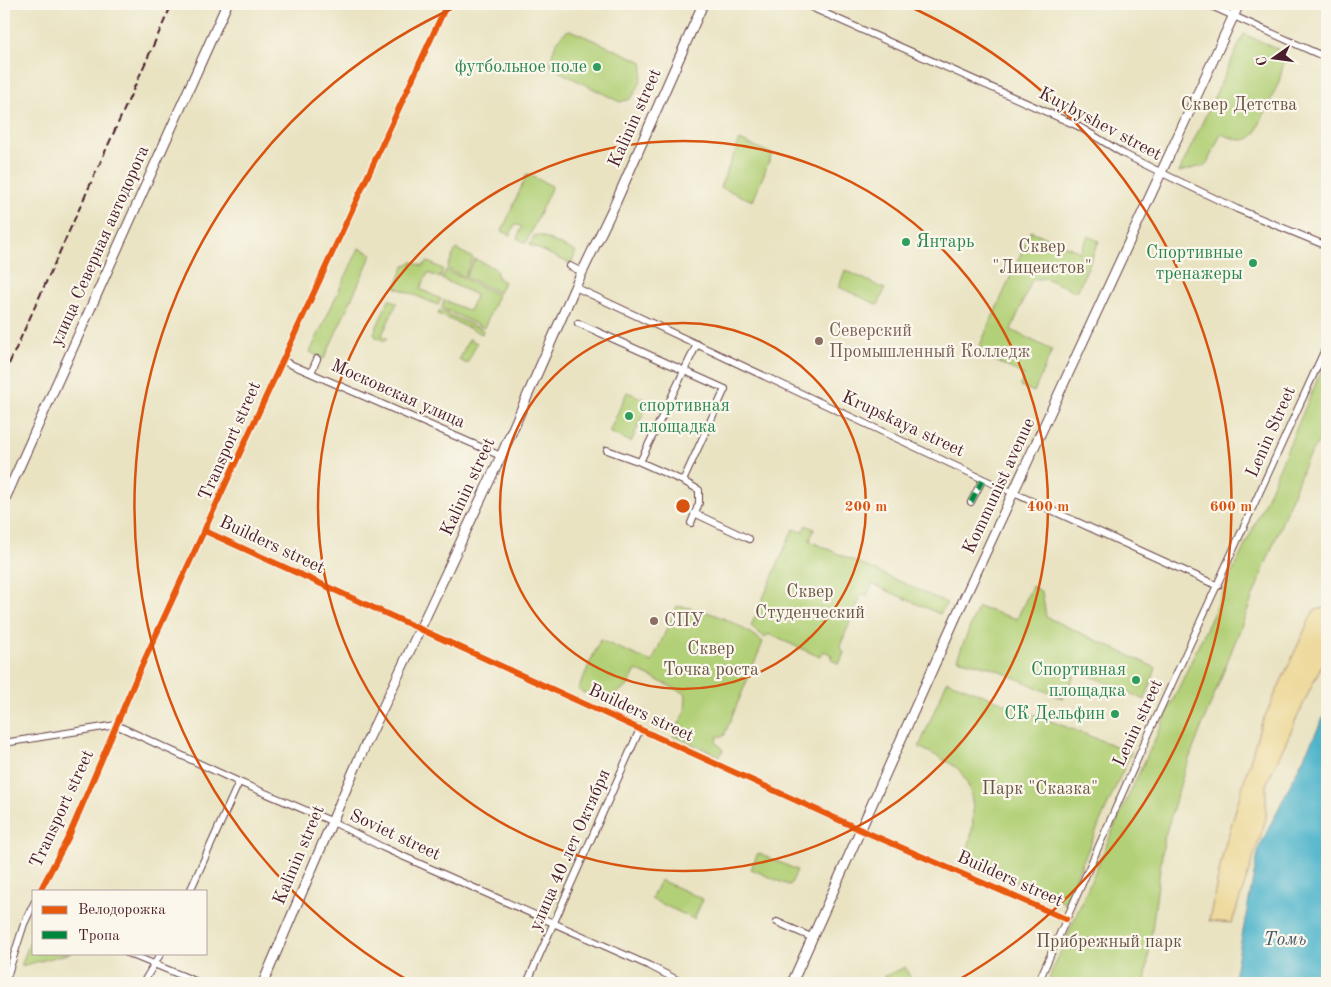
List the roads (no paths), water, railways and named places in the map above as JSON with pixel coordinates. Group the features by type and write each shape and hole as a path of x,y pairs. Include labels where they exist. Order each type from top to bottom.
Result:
{"main road":[{"name":"улица Северная автодорога","path":"4,502 226,4"},
{"name":"Kalinin street","path":"263,983 331,821 501,456 703,4"},
{"name":"Kommunist avenue","path":"792,983 958,612 1239,4"}],"street":[{"name":"Transport street","path":"41,890 69,836 116,725 447,4"},
{"name":"Kuybyshev street","path":"804,4 1078,126 1124,154 1162,173 1237,209 1327,246"},
{"path":"1206,4 1327,58"},
{"path":"570,266 582,272"},
{"name":"Krupskaya street","path":"575,287 983,479 1218,586"},
{"path":"578,323 725,389 683,481"},
{"path":"640,462 697,344"},
{"name":"Lenin Street","path":"1218,586 1327,345"},
{"path":"311,373 317,359"},
{"name":"Московская улица","path":"282,361 501,456"},
{"path":"607,450 640,462 699,490 700,497 691,523"},
{"path":"971,502 983,479"},
{"path":"694,513 749,539"},
{"name":"Builders street","path":"205,531 861,830 1066,919"},
{"name":"Lenin street","path":"1038,983 1218,586"},
{"path":"4,743 116,725"},
{"name":"Soviet street","path":"116,725 239,782 331,821 382,847 650,966 683,983"},
{"name":"улица 40 лет Октября","path":"527,983 640,729"},
{"path":"190,890 239,782"},
{"path":"5,983 32,913"},
{"path":"777,922 811,937"},
{"path":"131,954 200,983"},
{"path":"143,983 161,954"}],"water":[{"name":"Томь","path":"1327,710 1327,983 1233,983 1259,848"}],"railway":[{"path":"4,375 172,4"}],"place":[{"name":"футбольное поле","path":"597,67"},
{"name":"Янтарь","path":"906,242"},
{"name":"Спортивные тренажеры","path":"1253,263"},
{"name":"Северский Промышленный Колледж","path":"819,341"},
{"name":"спортивная площадка","path":"629,416"},
{"name":"СПУ","path":"654,621"},
{"name":"Спортивная площадка","path":"1136,680"},
{"name":"СК Дельфин","path":"1115,714"}],"park label":[{"name":"Сквер Детства","path":"1239,105"},
{"name":"Сквер \"Лицеистов\"","path":"1042,257"},
{"name":"Сквер Студенческий","path":"810,602"},
{"name":"Сквер Точка роста","path":"711,660"},
{"name":"Парк \"Сказка\"","path":"1040,789"},
{"name":"Прибрежный парк","path":"1109,942"}]}
